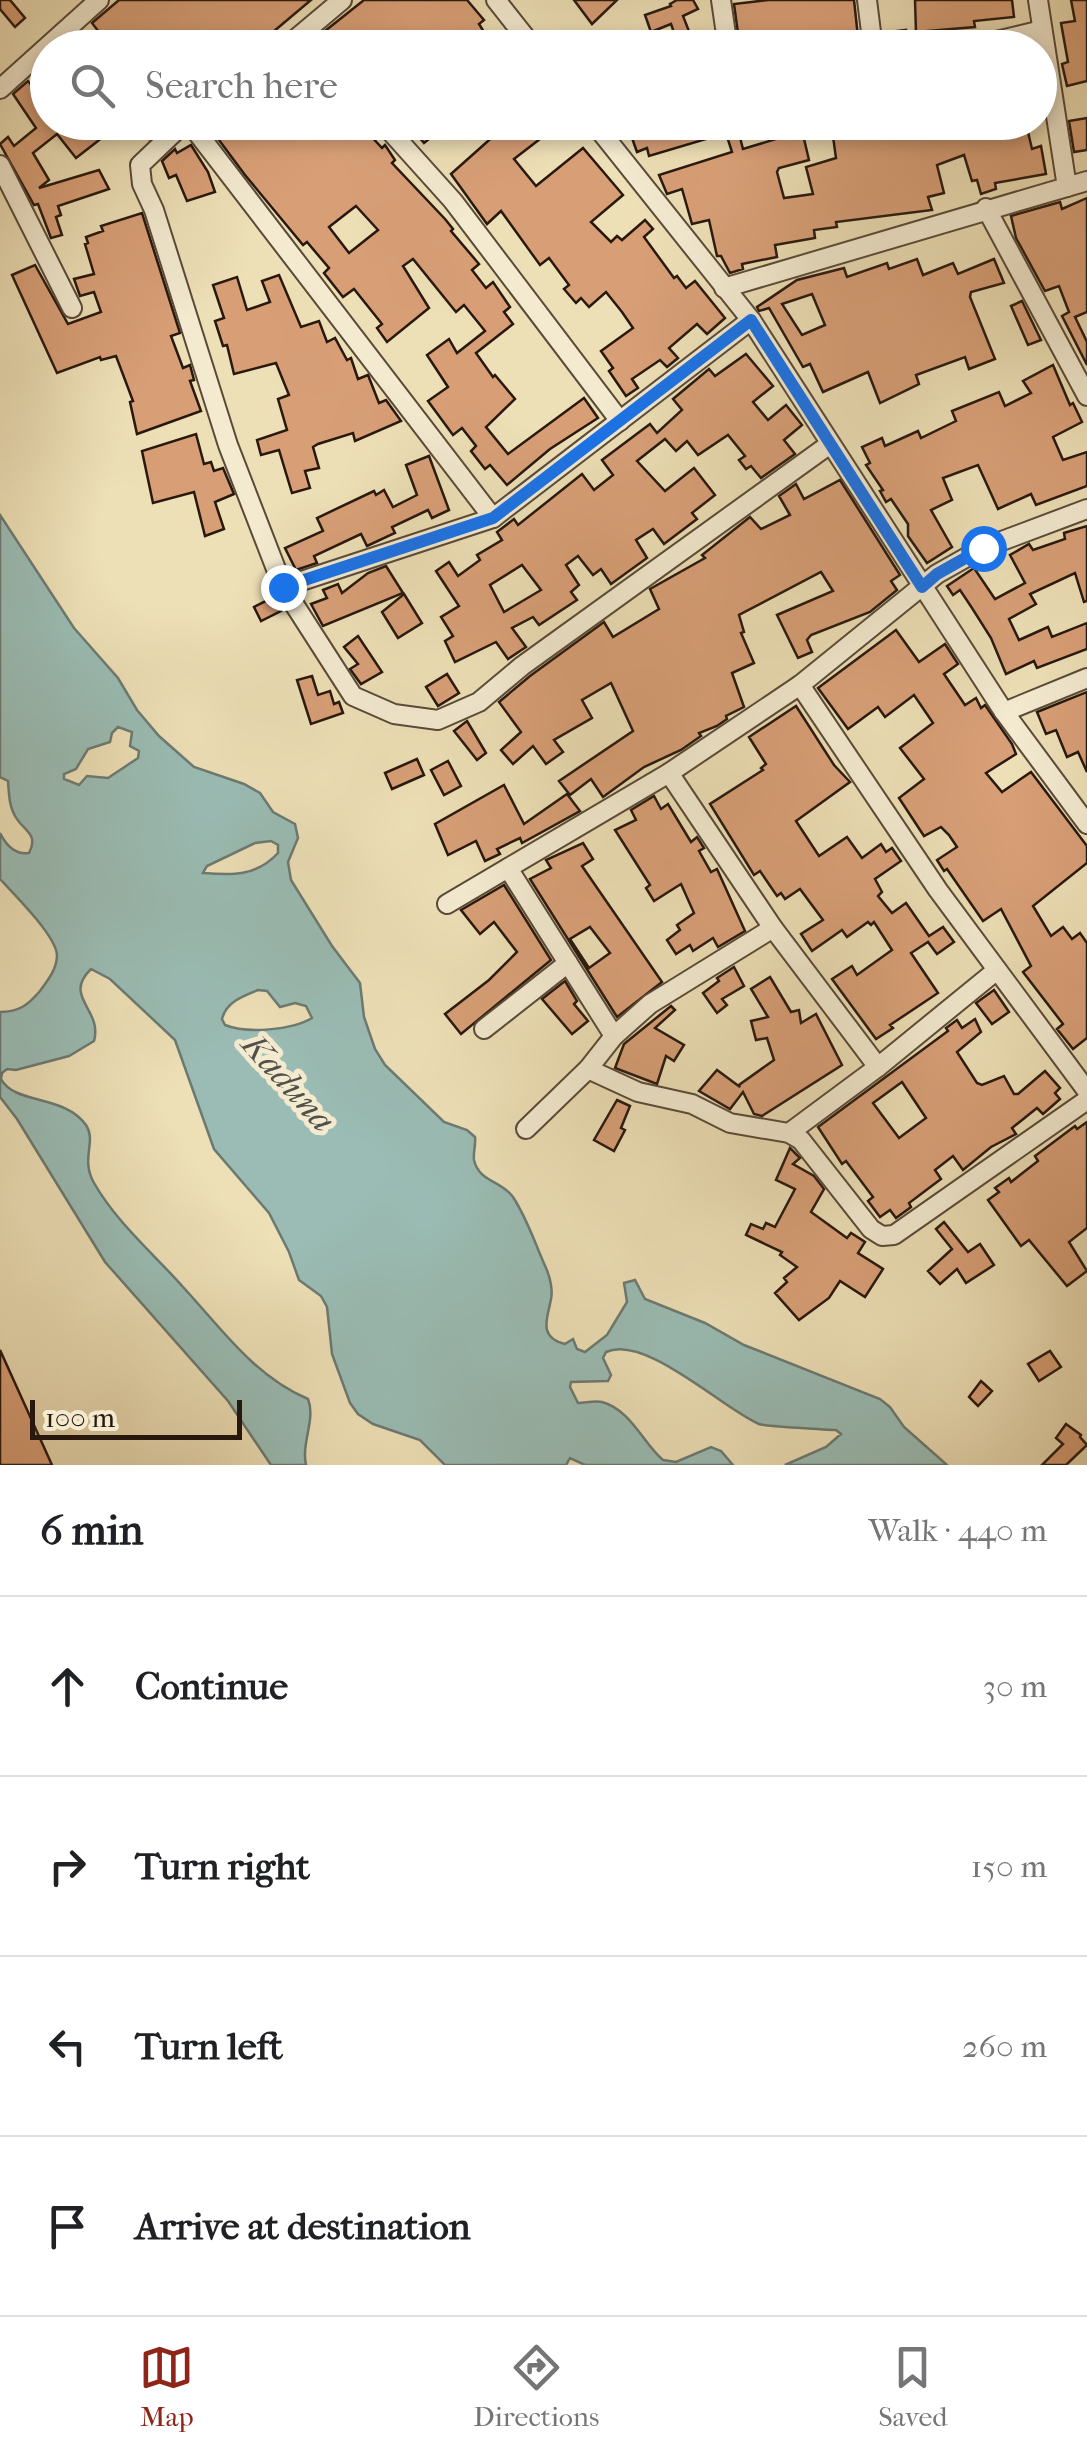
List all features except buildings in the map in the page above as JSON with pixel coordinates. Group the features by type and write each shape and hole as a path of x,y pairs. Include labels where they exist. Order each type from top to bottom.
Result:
{"street":[{"path":"66,30 99,0"},
{"path":"313,30 342,0"},
{"path":"722,0 726,30"},
{"path":"867,0 871,30"},
{"path":"1038,0 1042,30"},
{"path":"505,3 522,30"},
{"path":"0,89 30,62"},
{"path":"1057,124 1067,187"},
{"path":"167,140 140,165 142,184 154,210 228,445 283,587 353,696 394,714 438,720 479,702 522,666 830,444"},
{"path":"201,140 493,518"},
{"path":"398,140 453,201 620,422"},
{"path":"607,140 751,320 1004,712 1087,824"},
{"path":"0,165 72,308"},
{"path":"724,288 1087,180"},
{"path":"986,208 1087,396"},
{"path":"283,587 493,518 751,320"},
{"path":"448,904 669,774 800,685 937,574 983,548 1087,509"},
{"path":"1004,712 1087,678"},
{"path":"800,685 938,890 1087,1091"},
{"path":"669,774 773,928 878,1066"},
{"path":"508,868 614,1036"},
{"path":"526,1128 588,1069 614,1036 668,991 773,928"},
{"path":"484,1029 568,963"},
{"path":"789,1133 997,970"},
{"path":"588,1069 638,1092 692,1104 730,1123 789,1133 801,1140 871,1229 882,1236 894,1235 1087,1100"}],"water":[{"name":"Kaduna","path":"0,515 74,628 118,678 159,736 194,767 260,793 273,812 295,824 298,838 288,862 291,880 360,983 364,1017 375,1049 385,1065 444,1122 475,1137 477,1167 513,1197 523,1214 550,1279 552,1295 546,1326 551,1337 565,1344 573,1339 577,1349 585,1352 607,1335 627,1302 624,1283 635,1280 645,1299 705,1323 744,1345 880,1399 904,1427 947,1465 785,1465 826,1447 841,1434 836,1430 759,1424 662,1363 622,1349 606,1352 603,1358 611,1375 608,1381 571,1382 578,1403 599,1401 621,1412 663,1460 676,1462 711,1447 721,1451 733,1465 585,1465 570,1458 566,1465 445,1465 420,1440 373,1424 350,1403 332,1354 327,1307 321,1296 299,1280 269,1213 214,1149 175,1040 110,979 91,969 80,988 93,1020 94,1041 69,1056 7,1069 1,1079 17,1093 77,1115 89,1131 90,1174 113,1211 255,1365 308,1399 306,1465 271,1465 228,1401 105,1262 0,1097 0,1012 18,1009 40,991 52,974 57,955 42,927 0,879 0,833 19,852 29,853 32,841 13,812 8,781 0,777","holes":["118,727 132,732 130,746 139,751 138,758 108,778 87,776 79,785 64,779 64,774 76,769 88,749 110,742","271,841 278,845 278,853 252,870 203,873 207,866 255,843","258,990 267,991 280,1007 295,1003 306,1006 312,1018 269,1029 225,1025 222,1019 236,1000"]}],"route":[{"path":"283,587 493,518 751,320 922,587 983,548"}]}
